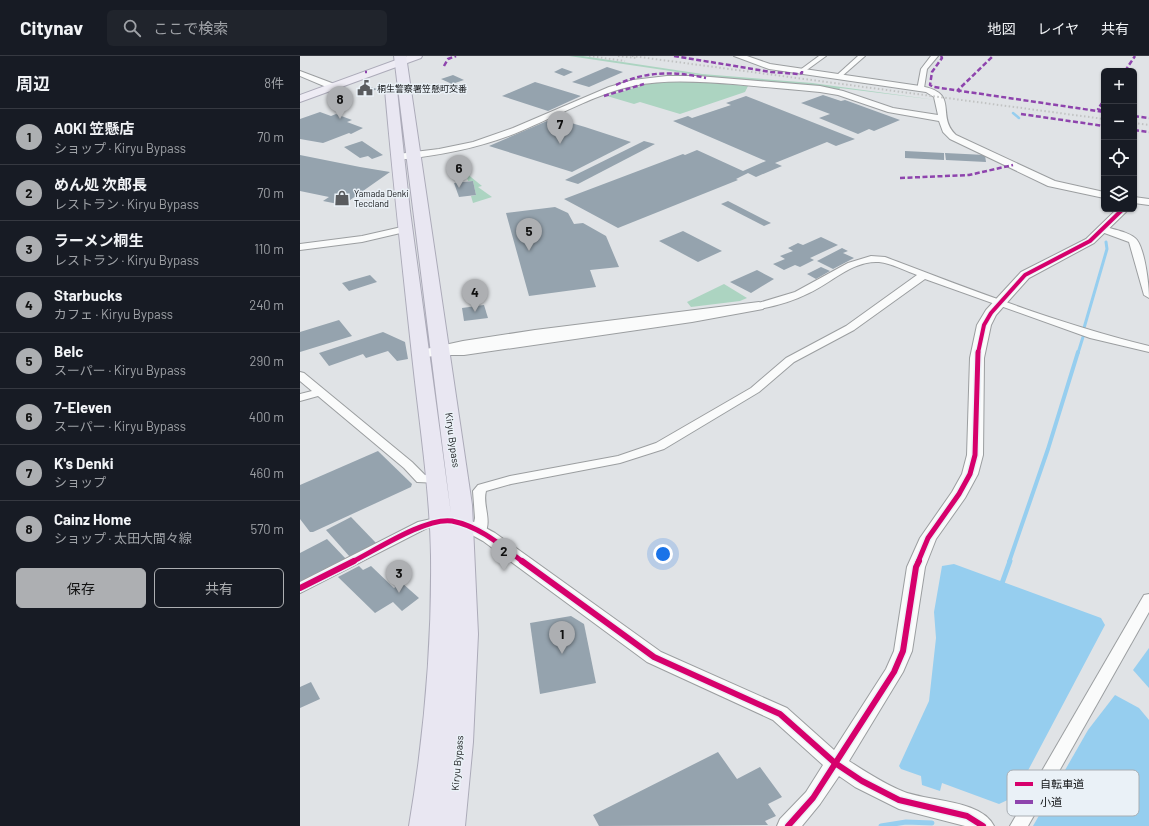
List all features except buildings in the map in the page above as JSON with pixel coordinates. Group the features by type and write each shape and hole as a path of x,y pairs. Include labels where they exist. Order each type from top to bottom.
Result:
{"highway":[{"name":"Kiryu Bypass","path":"399,59 405,156 406,229 431,352 471,528 460,742 451,826"},
{"name":"Kiryu Bypass","path":"405,156 431,352 436,480 440,521 442,632 440,672 431,775 423,826"}],"main road":[{"path":"300,99 334,87 399,59"}],"street":[{"path":"738,56 763,65 920,88 932,92 938,96 942,119 946,131 963,142 1057,186 1101,194"},
{"path":"802,71 822,56"},
{"path":"839,76 862,56"},
{"path":"920,88 924,69 935,56"},
{"path":"300,72 334,87"},
{"path":"405,156 457,149 487,141 612,89 633,83 667,79 698,79 820,89 844,94 891,110 942,119"},
{"path":"1137,199 1149,201"},
{"path":"788,826 813,798 894,672 904,651 916,567 922,549 970,474 975,456 977,358 984,324 999,303 1025,275 1090,241 1120,212"},
{"path":"300,247 362,239 406,229"},
{"path":"1102,229 1127,237 1133,241 1149,295"},
{"path":"431,352 463,344 759,306 784,301 805,292 868,258 888,260 999,303 1094,336 1149,349"},
{"path":"471,528 482,518 479,491 482,488 510,480 620,459 660,446 755,390 790,360 850,328 924,274"},
{"path":"300,375 408,465 421,479 436,480"},
{"path":"300,398 320,392"},
{"path":"300,588 423,525 440,521 471,528 654,657 780,714 835,763 885,794 913,805 967,816 983,826"},
{"path":"1051,770 1149,599"},
{"path":"1019,826 1025,816"}],"green space":[{"path":"569,56 583,56 702,74 812,83 936,100 840,88 839,90 718,78"},
{"path":"680,80 748,86 745,92 680,114 640,102 634,104 607,96 651,83"},
{"path":"466,173 482,186 478,187 492,197 473,203 471,196 476,195 473,181 468,181"},
{"path":"724,284 747,298 740,301 691,307 687,302"}],"water":[{"path":"954,564 1101,618 1105,625 1028,770 1007,770 1007,800 999,804 942,783 940,791 922,785 921,776 901,769 899,766 929,701 936,638 934,612 942,566"},
{"path":"1149,648 1149,688 1133,670"},
{"path":"1115,695 1139,708 1149,720 1149,826 1033,826 1039,816 1139,816 1139,770 1065,770 1088,730"}],"waterway":[{"path":"1013,113 1019,118"},
{"path":"1084,328 1107,249 1106,242"},
{"path":"1078,353 1083,337"},
{"path":"1009,562 1048,449 1078,352"},
{"path":"1001,586 1010,561"},
{"path":"881,826 906,822 932,823"}],"railway":[{"path":"589,56 625,61"},
{"path":"618,56 636,58"},
{"path":"632,56 1101,119"},
{"path":"1137,123 1149,125"}],"marked path":[{"path":"444,66 448,59 456,56"},
{"path":"674,56 771,72 798,74 802,73 802,71"},
{"path":"941,56 942,58 932,72 930,85 934,87 1101,112"},
{"path":"960,92 958,90 993,56"},
{"path":"1127,68 1135,56"},
{"path":"616,85 638,76 660,72 683,73 706,78"},
{"path":"604,96 644,84"},
{"path":"1101,104 1098,109 1101,110"},
{"path":"1021,114 1101,126"},
{"path":"1137,116 1149,118"},
{"path":"1137,130 1149,132"},
{"path":"900,178 969,175 1013,165"}],"cycle path":[{"path":"788,826 813,798 846,748 894,672 903,651 916,567 928,538 959,494 970,474 975,455 977,358 984,325 991,313 1025,275 1090,241 1120,212"},
{"path":"300,588 429,523 437,521 453,521 460,523 489,537 654,657 780,714 835,763 862,781 899,800 967,816 983,826"}],"place":[{"name":"桐生警察署笠懸町交番","path":"365,88"},
{"name":"Cainz Home","path":"340,119"},
{"name":"K's Denki","path":"560,144"},
{"name":"7-Eleven","path":"459,188"},
{"name":"Yamada Denki Teccland","path":"342,198"},
{"name":"Belc","path":"529,251"},
{"name":"Starbucks","path":"475,312"},
{"name":"めん処 次郎長","path":"504,571"},
{"name":"ラーメン桐生","path":"399,593"},
{"name":"AOKI 笠懸店","path":"562,654"}]}
